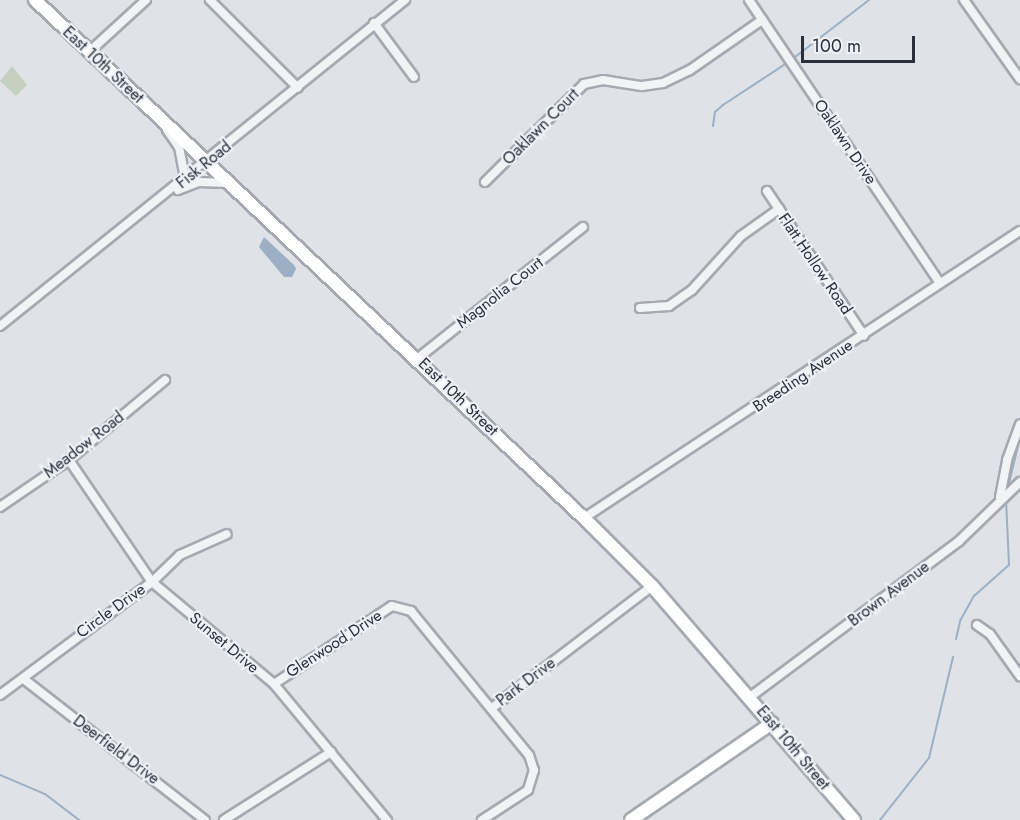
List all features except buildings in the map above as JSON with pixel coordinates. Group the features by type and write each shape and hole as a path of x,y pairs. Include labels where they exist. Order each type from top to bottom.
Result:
{"main road":[{"name":"East 10th Street","path":"35,0 417,359 652,586 854,820"},
{"path":"631,820 772,723"}],"street":[{"path":"89,52 146,0"},
{"path":"210,0 298,88"},
{"name":"Fisk Road","path":"0,326 167,195 205,160 298,88 374,23 405,0"},
{"name":"Oaklawn Drive","path":"749,0 940,283"},
{"path":"964,0 1020,79"},
{"name":"Oaklawn Court","path":"485,182 584,84 603,80 642,86 663,83 690,70 762,20"},
{"path":"374,23 414,78"},
{"path":"157,115 179,147 185,179"},
{"path":"167,195 199,182 230,183"},
{"name":"Flatt Hollow Road","path":"767,191 864,336"},
{"path":"640,308 669,306 692,290 741,236 779,209"},
{"name":"Magnolia Court","path":"417,359 583,227"},
{"name":"Breeding Avenue","path":"584,518 864,336 1020,231"},
{"name":"Meadow Road","path":"0,507 69,460 165,380"},
{"path":"1000,497 1007,460 1020,424"},
{"name":"Sunset Drive","path":"69,460 152,582 274,684 387,820"},
{"name":"Brown Avenue","path":"750,697 959,541 980,524 1000,497 1020,482"},
{"name":"Circle Drive","path":"0,695 25,680 30,671 152,582 180,555 227,534"},
{"name":"Park Drive","path":"482,820 528,790 534,770 529,755 492,708 652,586"},
{"name":"Glenwood Drive","path":"274,684 383,612 402,606 419,619 492,708"},
{"path":"977,625 990,634 1020,676"},
{"name":"Deerfield Drive","path":"25,680 206,820"},
{"path":"224,820 332,752"}],"green space":[{"path":"12,66 27,85 16,96 0,81"}],"water":[{"path":"264,237 294,265 296,269 292,277 284,277 259,247"}],"waterway":[{"path":"795,57 869,0"},
{"path":"713,126 715,112 723,105 784,65"},
{"path":"1009,483 1020,438"},
{"path":"956,639 960,621 974,596 1009,565 1006,500"},
{"path":"880,820 929,758 953,657"},
{"path":"0,775 45,794 79,820"}]}
